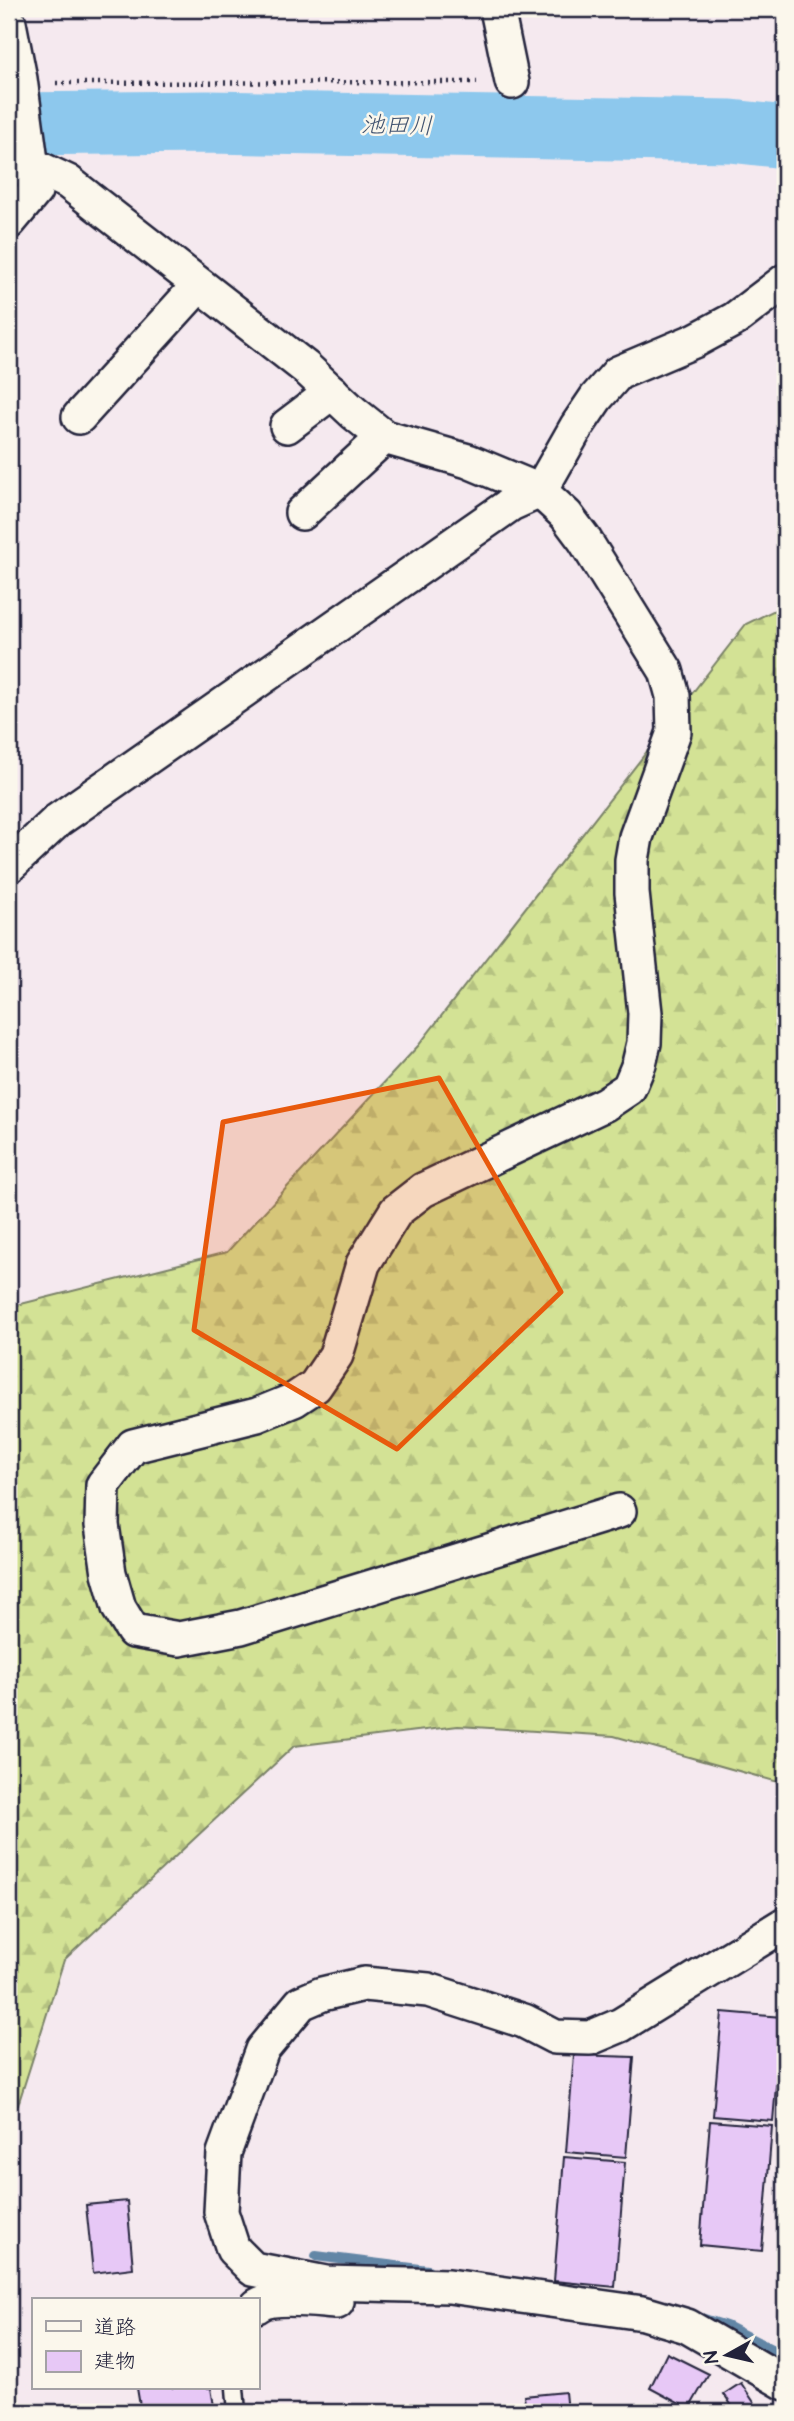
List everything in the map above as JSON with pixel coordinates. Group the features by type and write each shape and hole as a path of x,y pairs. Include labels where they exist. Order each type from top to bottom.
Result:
{"street":[{"path":"497,9 512,82"},
{"path":"9,23 14,78 35,191 9,222"},
{"path":"32,165 68,182 306,368 384,437 468,461 540,491 565,515 584,539 666,671 673,696 674,732 636,836 632,860 632,893 645,1013 644,1043 629,1088 605,1104 423,1190 396,1211 363,1264 336,1355 314,1386 294,1400 257,1415 133,1446 103,1485 102,1525 109,1573 119,1608 133,1631 179,1639 241,1627 619,1511"},
{"path":"9,866 58,820 511,504 540,491 577,426 596,398 618,373 696,340 736,319 785,281"},
{"path":"79,417 199,285"},
{"path":"287,426 332,392"},
{"path":"302,513 384,437"},
{"path":"785,1924 621,2025 590,2038 555,2037 524,2021 428,1990 364,1984 322,1994 300,2003 262,2049 224,2153 221,2212 233,2249 253,2269 326,2283 449,2286 643,2314 687,2326 785,2383"},
{"path":"259,2304 280,2300 341,2302 402,2285"}],"lane":[{"path":"234,2390 237,2412"}],"path":[{"path":"14,78 53,83 512,82"}],"highlighted area":[{"path":"439,1078 561,1292 397,1449 194,1330 223,1122"}],"green space":[{"path":"785,605 785,1784 614,1736 458,1726 294,1746 64,1960 18,2105 9,2112 9,1307 227,1252 418,1046 746,624"}],"building":[{"path":"722,2012 782,2017 773,2121 713,2116"},
{"path":"574,2055 634,2057 626,2157 566,2152"},
{"path":"710,2121 772,2126 762,2251 700,2245"},
{"path":"564,2157 625,2162 615,2287 554,2281"},
{"path":"127,2201 133,2268 93,2273 86,2205"},
{"path":"667,2353 709,2374 689,2409 650,2388"},
{"path":"741,2383 755,2404 742,2412 736,2412 724,2394"},
{"path":"137,2390 211,2390 215,2412 141,2412"},
{"path":"565,2392 567,2412 526,2412 524,2396"},
{"path":"424,2407 424,2412 376,2412"}],"waterway":[{"name":"池田川","path":"9,124 208,122 731,131 785,137"},
{"path":"316,2256 428,2270"},
{"path":"701,2318 726,2326 785,2356"}]}
